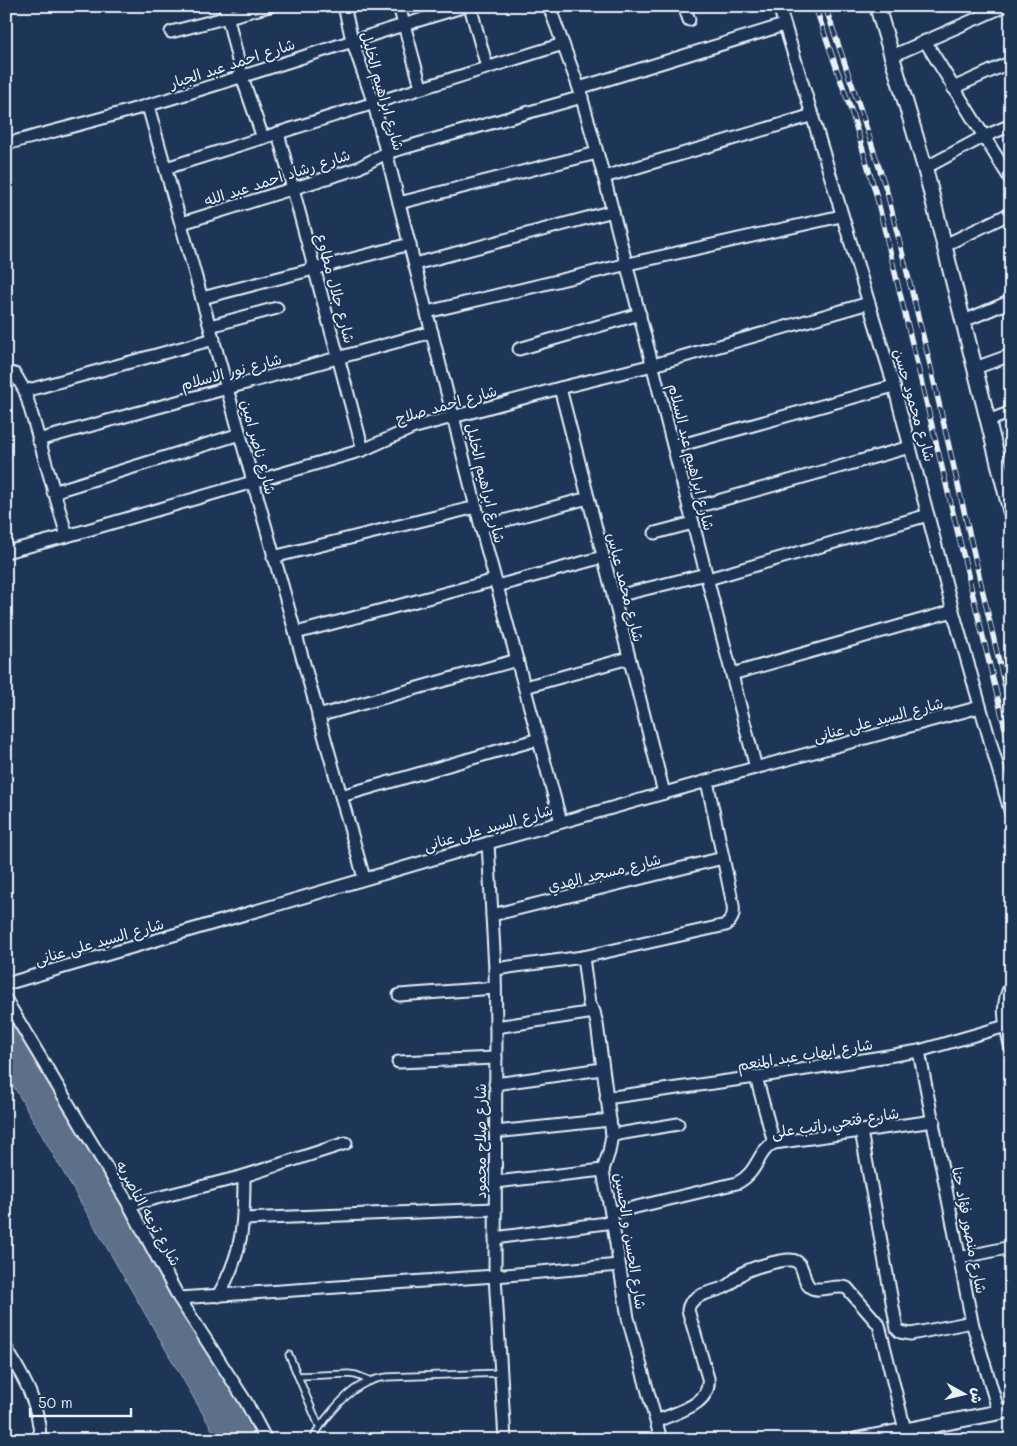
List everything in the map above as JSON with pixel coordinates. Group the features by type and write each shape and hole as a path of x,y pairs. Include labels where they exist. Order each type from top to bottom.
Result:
{"street":[{"path":"172,32 226,12 270,6"},
{"name":"شارع ابراهيم الخليل","path":"344,6 352,40 374,104 481,527 561,822"},
{"path":"398,6 421,87"},
{"path":"468,6 488,67"},
{"name":"شارع احمد عبد الجبار","path":"6,144 148,106 352,40 468,6"},
{"name":"شارع ابراهيم عبد السلام","path":"549,6 580,92 628,264 756,768"},
{"path":"684,6 689,20"},
{"name":"شارع محمود حسن","path":"779,6 894,386 953,611 1011,814"},
{"path":"892,56 1006,6"},
{"path":"881,8 892,56 925,168 945,245 988,421 1006,471 1011,512"},
{"path":"226,12 242,77 263,138"},
{"name":"شارع رشاد احمد عبد الله","path":"182,223 358,168 386,153 784,25"},
{"path":"925,41 1011,180"},
{"path":"166,168 563,44"},
{"path":"953,88 1011,62"},
{"name":"شارع ناصر امين","path":"148,106 364,878"},
{"path":"604,177 813,115"},
{"path":"925,168 983,137 1011,125"},
{"name":"شارع جلال مطاوع","path":"278,133 363,450"},
{"path":"399,203 597,153"},
{"path":"415,264 613,211"},
{"path":"945,245 1011,212"},
{"path":"427,312 841,216"},
{"path":"202,298 410,244"},
{"path":"964,321 1011,301"},
{"name":"شارع احمد صلاح","path":"6,552 363,450 412,428 453,416 653,365 868,302"},
{"path":"210,326 278,308"},
{"path":"519,349 640,314"},
{"name":"شارع نور الاسلام","path":"38,440 432,332"},
{"path":"25,391 214,339"},
{"path":"975,368 1011,355"},
{"path":"6,372 15,374 25,391 67,536"},
{"path":"674,447 894,386"},
{"name":"شارع محمد عباس","path":"560,388 664,793"},
{"path":"988,421 1011,412"},
{"path":"53,492 240,434"},
{"path":"689,509 910,446"},
{"path":"481,527 588,498"},
{"path":"274,557 476,507"},
{"path":"613,598 707,576 928,515"},
{"path":"655,532 693,523"},
{"path":"296,633 603,557"},
{"path":"732,674 953,611"},
{"path":"525,687 629,658"},
{"path":"318,716 517,660"},
{"name":"شارع السيد على عنانى","path":"6,984 488,842 980,707"},
{"path":"341,796 539,739"},
{"path":"495,969 583,956 726,925 732,920 734,913 707,781"},
{"name":"شارع صلاح محمود","path":"488,842 495,969 496,1027 495,1276 505,1440"},
{"name":"شارع مسجد الهدي","path":"492,915 723,858"},
{"name":"شارع الحسن و الحسين","path":"583,956 589,1004 594,1012 597,1024 612,1135 603,1170 628,1318 661,1440"},
{"path":"1011,985 1003,1006 1011,1049"},
{"path":"399,996 495,988"},
{"name":"شارع ترعه الناصريه","path":"6,1000 129,1205 179,1298 246,1402 266,1440"},
{"path":"496,1027 594,1012"},
{"name":"شارع ايهاب عبد المنعم","path":"606,1098 756,1078 920,1051 1006,1026"},
{"name":"شارع منصور فؤاد حنا","path":"920,1051 972,1322 988,1380 1005,1411"},
{"path":"398,1062 496,1058"},
{"path":"495,1084 602,1069"},
{"path":"756,1078 774,1143"},
{"path":"495,1132 610,1120"},
{"name":"شارع فتحي راتب على","path":"495,1238 612,1218 737,1183 752,1172 764,1151 774,1143 934,1121"},
{"path":"612,1135 678,1124"},
{"path":"861,1131 897,1328 900,1332 911,1334 972,1322"},
{"path":"129,1205 244,1176 346,1143"},
{"path":"496,1182 603,1170"},
{"path":"218,1296 236,1259 241,1239 244,1219 244,1176"},
{"path":"244,1219 495,1209"},
{"path":"959,1258 1011,1247"},
{"path":"657,1421 698,1402 708,1390 708,1378 688,1310 690,1302 697,1297 729,1285 740,1274 750,1269 790,1260 795,1261 801,1266 806,1282 812,1288 841,1286 847,1288 879,1326 905,1430"},
{"path":"179,1298 495,1276 620,1265"},
{"path":"6,1348 32,1395 39,1423 40,1440"},
{"path":"856,1440 1005,1411"}],"lane":[{"path":"289,1355 319,1426"},
{"path":"313,1440 319,1426 354,1390 371,1380 387,1377 502,1373"},
{"path":"298,1376 348,1374 371,1380"}],"water":[{"path":"6,1004 260,1440 218,1440 6,1073"}],"railway":[{"path":"815,6 851,110 876,194 1011,753"},
{"path":"825,6 887,192 928,356 1011,713"}]}
